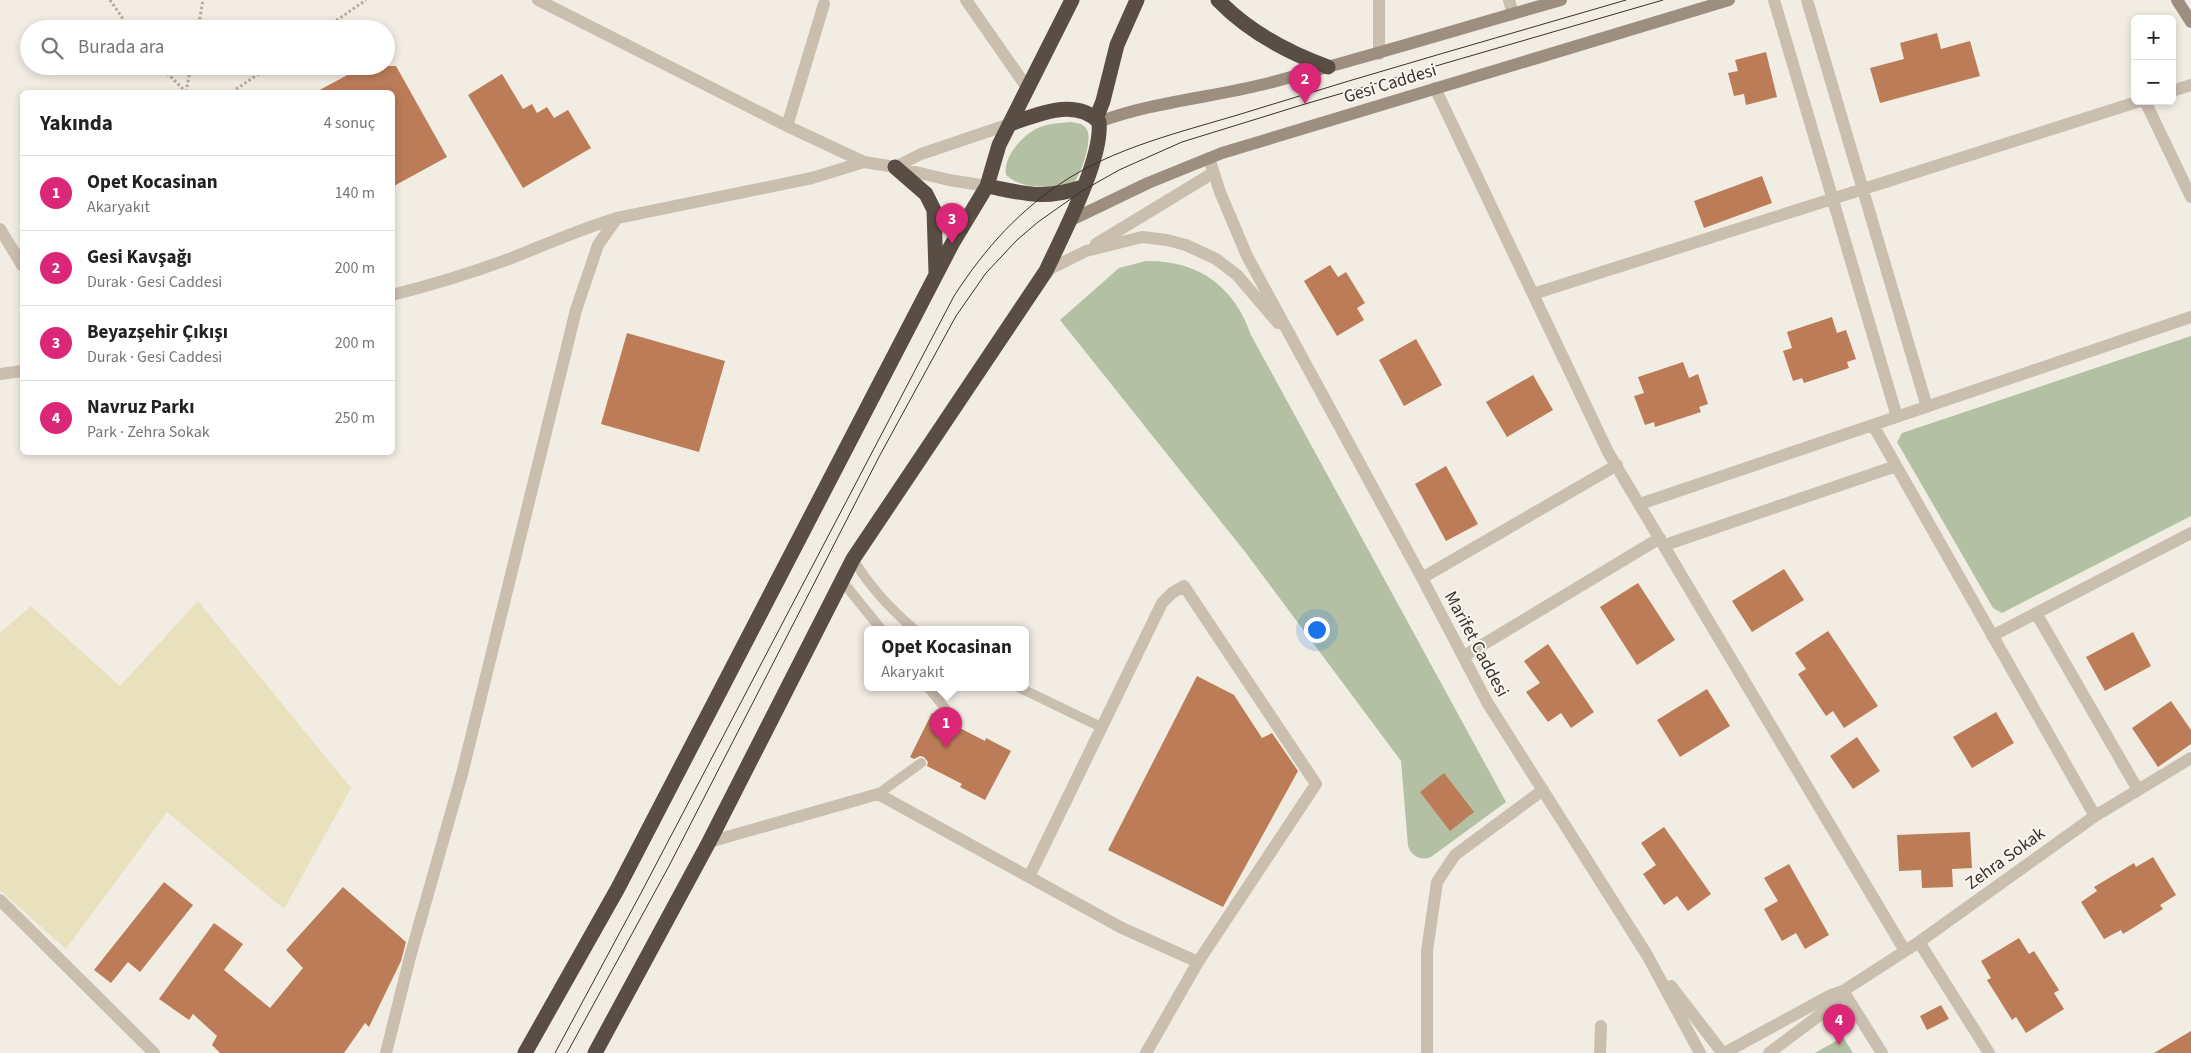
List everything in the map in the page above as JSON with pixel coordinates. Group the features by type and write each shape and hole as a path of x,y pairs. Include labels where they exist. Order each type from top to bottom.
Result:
{"highway":[{"path":"525,1053 618,888 952,244 988,186 999,145 1072,0"},
{"path":"595,1053 709,842 853,559 1046,271 1069,221 1096,150 1100,129 1097,120 1117,45 1137,0"},
{"path":"1218,0 1245,25 1264,38 1292,53 1328,67"},
{"path":"1010,124 1042,113 1062,109 1083,110 1097,120"},
{"path":"895,167 926,194 934,210 936,275"},
{"path":"988,186 1035,196 1065,193 1083,187"}],"main road":[{"name":"Gesi Caddesi","path":"1097,120 1164,103 1216,96 1379,54 1431,37 1561,0"},
{"name":"Gesi Caddesi","path":"1069,221 1148,183 1210,158 1729,0"},
{"path":"2177,0 2191,22"},
{"path":"2186,0 2191,16"}],"street":[{"path":"538,0 787,126 864,162 895,167 948,180 988,186"},
{"path":"966,0 1028,89"},
{"path":"1379,0 1379,54"},
{"path":"1509,0 1513,14"},
{"path":"1774,0 1897,417"},
{"path":"1806,0 1927,406"},
{"path":"787,126 821,1"},
{"path":"2176,90 2191,85"},
{"path":"1435,88 1617,465 1905,951"},
{"path":"1533,294 2131,104"},
{"path":"2147,105 2191,197"},
{"path":"895,167 921,154 1010,124"},
{"path":"1210,158 1213,173 1232,224 1247,256 1293,340"},
{"path":"395,294 466,274 539,247 587,226 617,218 812,178 864,162"},
{"path":"1046,271 1086,251 1213,173"},
{"path":"386,1053 410,957 467,755 576,310 598,245 617,218"},
{"path":"0,229 20,262"},
{"path":"1086,251 1142,237 1167,240 1204,252 1237,276 1293,340"},
{"path":"1640,504 2191,317"},
{"name":"Marifet Caddesi","path":"1293,340 1487,702 1647,955"},
{"path":"0,374 20,371"},
{"path":"1873,425 2094,816"},
{"path":"1422,578 1617,465"},
{"path":"1464,656 1662,541 1896,466"},
{"path":"1992,636 2191,532"},
{"path":"1028,877 1162,603 1172,593 1184,586 1316,784 1198,962 1146,1053"},
{"path":"2036,613 2138,790"},
{"name":"Zehra Sokak","path":"1843,991 1919,942 2094,816 2191,758"},
{"path":"1427,1053 1426,951 1437,882 1455,855 1543,790"},
{"path":"709,842 878,794 1122,928 1198,962"},
{"path":"0,900 154,1053"},
{"path":"1919,942 1989,1053"},
{"path":"1647,955 1724,1052 1829,996 1843,991"},
{"path":"1647,955 1700,1053"},
{"path":"1769,1053 1837,1002 1843,991"},
{"path":"1843,991 1882,1053"},
{"path":"1600,1053 1601,1026"}],"lane":[{"path":"853,559 869,585 889,608 910,626"},
{"path":"842,581 879,626"},
{"path":"931,691 948,712 944,720"},
{"path":"1026,691 1102,727"},
{"path":"878,794 921,763"}],"path":[{"path":"110,0 124,20"},
{"path":"200,20 203,0"},
{"path":"337,20 366,0"},
{"path":"169,75 184,90"},
{"path":"186,90 189,75"},
{"path":"235,90 257,75"}],"green space":[{"path":"1070,122 1084,126 1087,130 1088,142 1081,169 1069,187 1024,185 1006,175 1011,152 1029,133 1046,125"},
{"path":"1146,261 1182,265 1198,271 1212,279 1235,303 1506,802 1431,857 1424,859 1417,857 1408,846 1401,761 1246,553 1060,320 1119,268"},
{"path":"2191,336 2191,516 2002,613 1993,608 1897,442 1902,433"},
{"path":"1843,1037 1853,1053 1815,1053"}],"sand":[{"path":"198,601 351,788 284,909 167,812 66,949 0,890 0,633 31,606 120,686"}],"building":[{"path":"1937,33 1941,49 1970,41 1980,76 1880,103 1870,68 1904,59 1900,43"},
{"path":"1766,52 1777,97 1746,105 1744,94 1734,96 1728,73 1738,71 1735,60"},
{"path":"396,66 447,157 395,185 395,90 320,90 347,75 395,75"},
{"path":"502,74 523,109 532,104 537,113 547,107 554,118 568,110 591,148 523,188 468,95"},
{"path":"1762,176 1772,203 1704,228 1694,201"},
{"path":"1330,265 1338,277 1346,272 1365,303 1357,308 1364,320 1337,336 1304,281"},
{"path":"1832,317 1837,333 1846,330 1856,359 1847,362 1849,368 1804,383 1802,378 1793,381 1783,351 1792,348 1787,332"},
{"path":"627,333 725,361 699,452 601,424"},
{"path":"1416,339 1442,385 1404,406 1379,360"},
{"path":"1683,362 1689,378 1698,374 1708,404 1699,407 1701,412 1655,427 1654,422 1645,425 1634,396 1644,393 1638,377"},
{"path":"1533,375 1553,410 1507,437 1486,402"},
{"path":"1446,466 1478,524 1446,541 1415,484"},
{"path":"1784,569 1804,600 1752,632 1732,601"},
{"path":"1638,583 1675,640 1637,665 1600,607"},
{"path":"1828,631 1878,706 1844,728 1833,711 1826,716 1798,674 1806,669 1795,653"},
{"path":"2133,632 2151,666 2105,691 2086,657"},
{"path":"1548,644 1594,712 1571,728 1561,713 1548,722 1526,692 1540,683 1524,661"},
{"path":"1197,676 1234,695 1262,738 1272,733 1298,771 1223,907 1108,850"},
{"path":"1707,689 1730,726 1680,757 1657,720"},
{"path":"2171,701 2191,730 2191,744 2158,767 2132,728"},
{"path":"1996,712 2014,743 1972,768 1953,737"},
{"path":"932,713 938,716 937,721 941,726 947,726 950,723 985,741 986,738 1011,751 985,800 960,787 962,784 927,766 928,762 924,757 920,756 914,759 910,757"},
{"path":"1857,737 1880,771 1853,789 1830,756"},
{"path":"1444,773 1474,812 1450,831 1420,792"},
{"path":"1664,827 1711,894 1688,911 1677,896 1664,905 1643,874 1656,865 1641,843"},
{"path":"1970,832 1972,868 1952,869 1953,887 1922,888 1921,870 1899,871 1897,835"},
{"path":"2153,857 2176,895 2160,905 2163,909 2123,934 2121,930 2104,939 2081,902 2097,891 2094,887 2134,863 2136,867"},
{"path":"1789,864 1829,935 1805,949 1796,933 1782,941 1764,909 1778,901 1764,878"},
{"path":"164,882 193,905 140,972 128,962 111,983 94,970"},
{"path":"343,887 406,942 401,961 369,1027 365,1023 344,1053 220,1053 212,1045 217,1036 193,1014 189,1020 159,999 214,923 243,944 224,970 270,1008 303,968 286,950"},
{"path":"2019,938 2029,954 2034,951 2059,990 2054,993 2064,1009 2026,1033 2016,1017 2012,1020 1987,980 1991,978 1981,961"},
{"path":"1941,1005 1949,1019 1927,1030 1920,1016"},
{"path":"2191,1031 2191,1053 2154,1053"}],"tram line":[{"path":"555,1053 954,296 978,261 1019,216 1069,178 1114,155 1137,146 1349,81 1626,0"},
{"path":"567,1053 669,866 880,455 956,316 986,273 1017,240 1038,222 1082,191 1119,170 1182,142 1305,104 1663,0"}],"place":[{"name":"Gesi Kavşağı","path":"1305,104"},
{"name":"Beyazşehir Çıkışı","path":"952,244"},
{"name":"Opet Kocasinan","path":"946,748"},
{"name":"Navruz Parkı","path":"1839,1045"}]}
